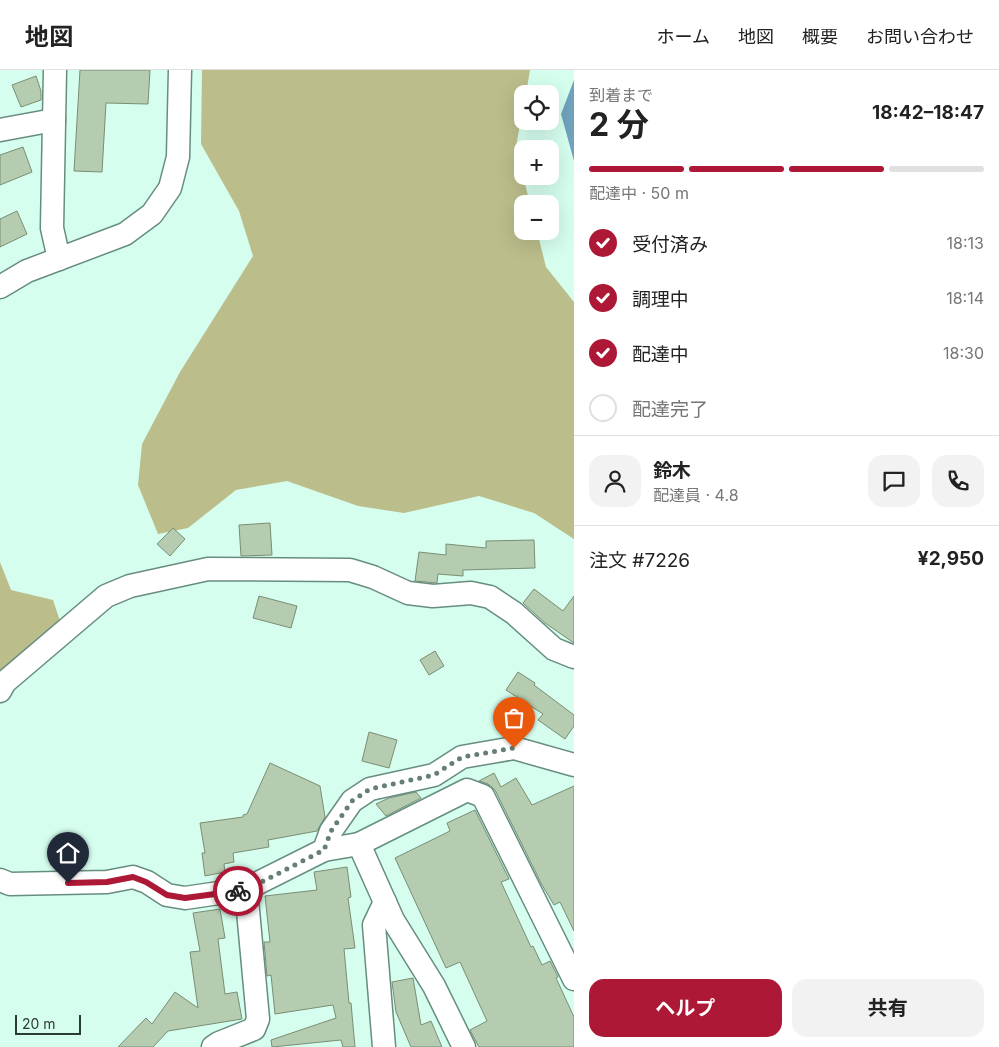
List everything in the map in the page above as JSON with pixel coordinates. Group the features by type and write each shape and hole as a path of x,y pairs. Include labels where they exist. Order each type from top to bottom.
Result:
{"street":[{"path":"55,70 52,228 58,259"},
{"path":"0,287 28,271 125,234 152,214 170,188 178,157 180,70"},
{"path":"0,130 54,120"},
{"path":"0,691 5,682 106,596 130,586 208,569 350,570 373,577 408,593 433,596 471,593 490,597 514,613 554,649 574,657"},
{"path":"324,850 331,831 352,801 370,789 434,775 462,757 514,748 574,765"},
{"path":"0,880 10,884 107,882 133,877 146,882 167,895 185,898 246,890 324,850 359,844 467,790 483,796 574,979"},
{"path":"359,844 393,920 434,986 464,1047"},
{"path":"213,1047 254,1029 258,1019 246,890"},
{"path":"384,1047 374,925 385,902"}],"green space":[{"path":"202,70 530,70 528,85 514,85 514,130 519,130 517,140 514,140 514,185 525,185 528,195 514,195 514,240 539,240 546,267 574,302 574,539 534,513 479,496 404,513 358,506 287,481 236,490 188,528 158,534 138,485 142,444 180,372 253,256 239,211 201,144"},
{"path":"0,562 11,590 53,600 60,621 0,676"}],"water":[{"path":"574,80 574,161 561,114"}],"building":[{"path":"80,70 150,70 148,104 106,103 102,172 74,171"},
{"path":"36,76 41,91 41,100 21,107 12,85"},
{"path":"23,147 32,172 0,185 0,155"},
{"path":"17,211 27,234 0,247 0,219"},
{"path":"270,523 272,555 241,556 239,525"},
{"path":"173,528 185,539 170,556 157,544"},
{"path":"534,540 535,568 463,570 463,576 438,574 437,583 415,581 419,552 446,555 446,544 486,548 486,541"},
{"path":"534,589 563,611 574,596 574,643 545,623 523,603"},
{"path":"259,596 297,606 291,628 253,618"},
{"path":"435,651 444,666 429,675 420,660"},
{"path":"518,672 535,683 534,685 574,715 574,726 565,739 538,720 543,714 506,690"},
{"path":"369,732 397,740 389,768 362,761"},
{"path":"270,763 320,786 325,817 317,831 268,840 269,847 233,853 234,862 224,864 225,872 205,876 202,853 205,853 200,823 243,817 243,815 247,814"},
{"path":"494,773 501,787 516,778 532,805 574,786 574,931 560,902 554,905 542,885 495,790 488,784 479,781"},
{"path":"416,792 421,798 386,816 376,804 389,798"},
{"path":"475,810 509,879 501,882 531,947 533,946 542,965 550,961 558,977 556,978 574,1017 574,1047 479,1047 470,1030 487,1021 460,962 446,968 395,858 450,831 447,823"},
{"path":"347,867 351,897 348,898 355,948 344,949 355,1047 343,1047 341,1040 272,1047 271,1040 336,1018 333,1005 275,1014 271,975 267,976 264,942 270,942 265,896 317,890 314,872"},
{"path":"220,909 225,938 218,939 225,994 237,992 242,1019 168,1031 153,1047 118,1047 146,1018 152,1024 175,992 198,1008 190,952 200,951 193,913"},
{"path":"413,978 421,1025 431,1021 442,1047 411,1047 396,1012 392,982"}],"way so far":[{"path":"238,891 246,890 324,850 331,831 352,801 370,789 434,775 462,757 514,748"}],"route":[{"path":"68,883 107,882 133,877 146,882 167,895 185,898 238,891"}]}
